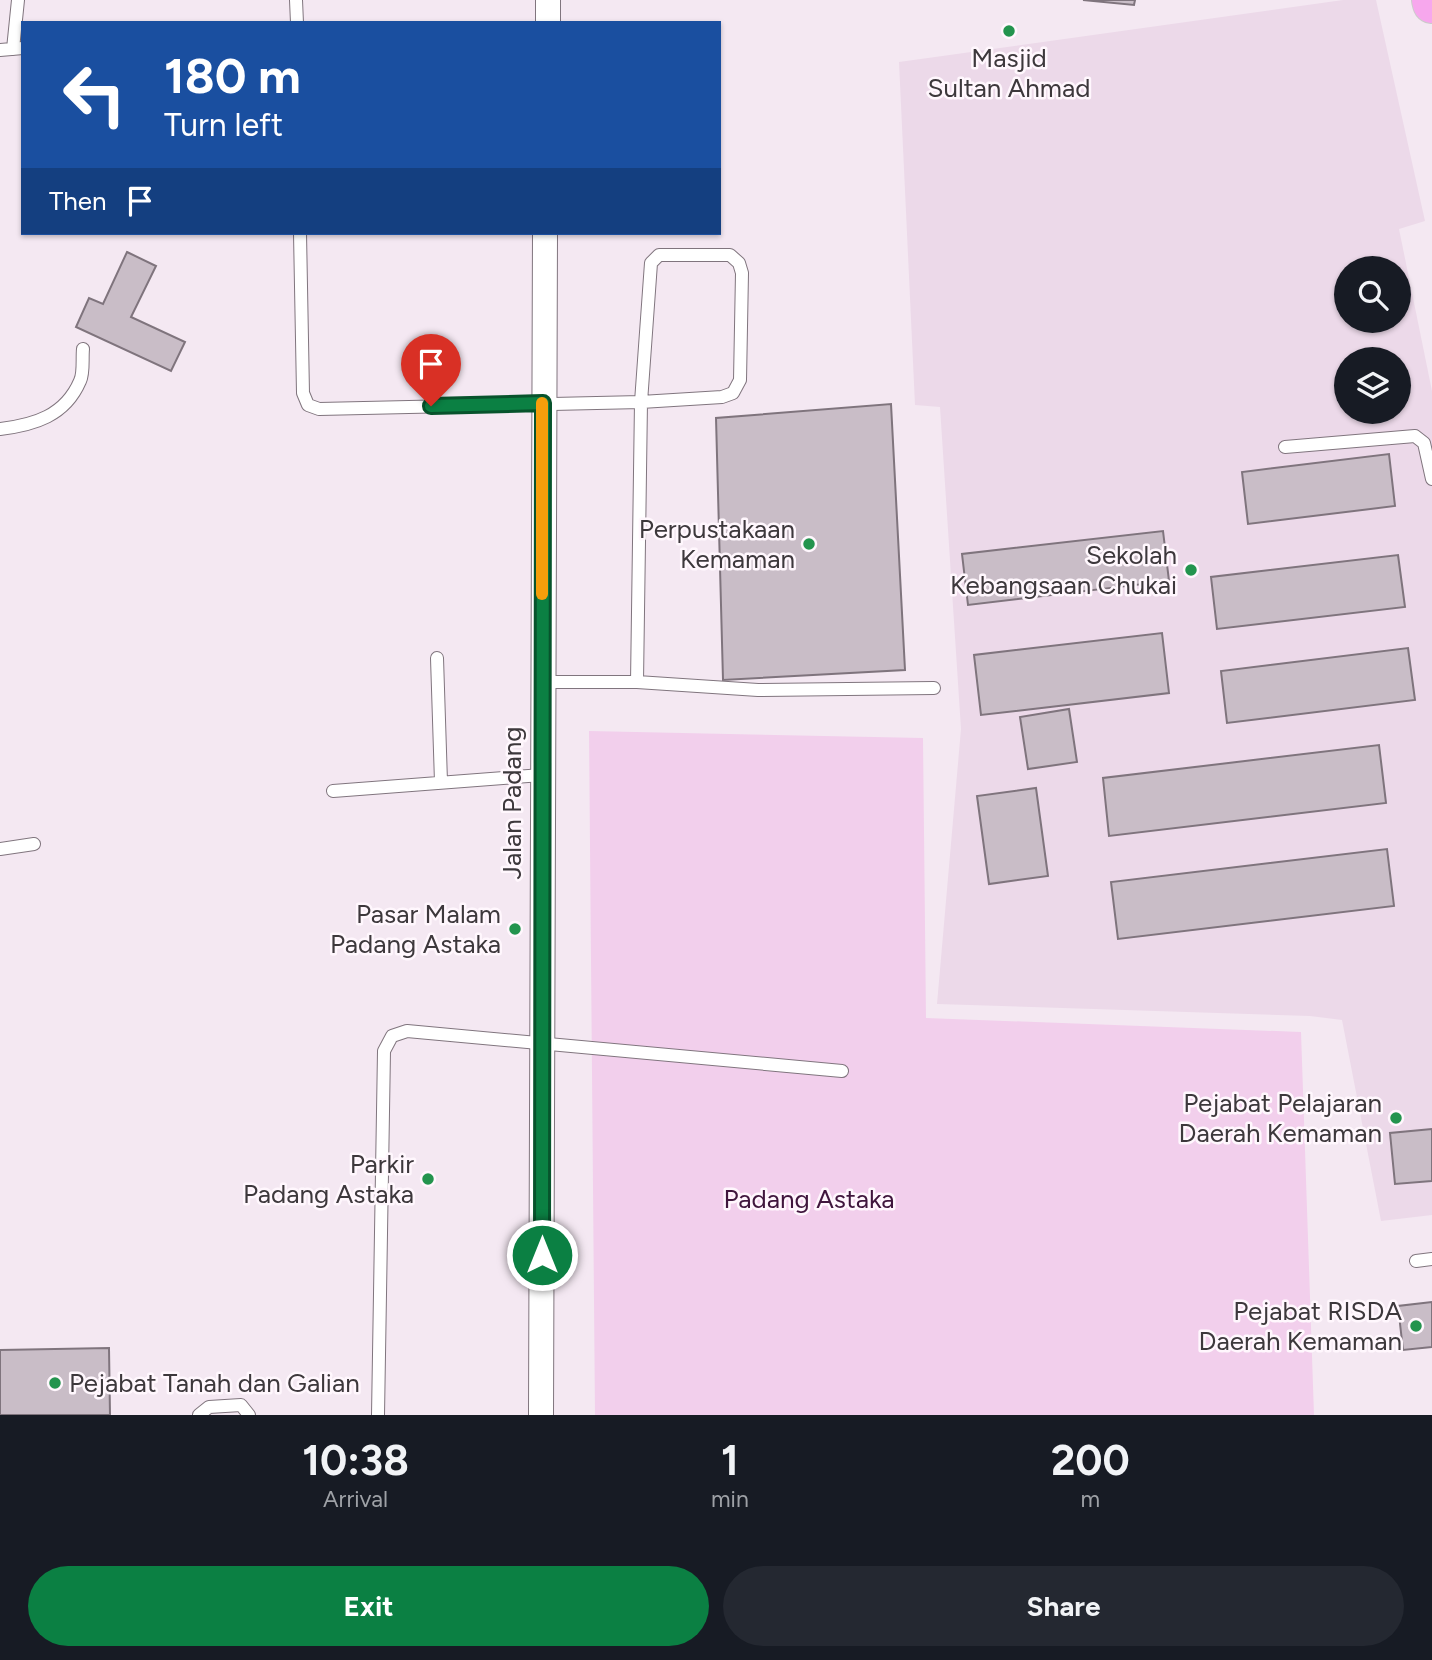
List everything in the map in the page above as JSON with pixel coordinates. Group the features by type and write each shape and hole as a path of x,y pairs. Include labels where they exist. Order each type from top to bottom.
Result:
{"street":[{"path":"548,0 548,21"},
{"name":"Jalan Padang","path":"541,1415 545,235"}],"lane":[{"path":"12,49 18,0"},
{"path":"296,0 297,21"},
{"path":"300,235 303,393 308,405 319,409 640,402 722,397 740,385 743,273 739,262 730,255 654,258 651,263 640,402 637,682"},
{"path":"0,429 38,423 57,412 81,380 83,349"},
{"path":"1285,447 1415,436 1424,443 1432,478"},
{"path":"437,658 442,782"},
{"path":"542,682 637,682 758,690 934,688"},
{"path":"333,791 542,775"},
{"path":"0,849 34,845"},
{"path":"378,1415 384,1051 392,1036 407,1031 842,1070"},
{"path":"1416,1261 1432,1259"},
{"path":"199,1415 209,1408 241,1405 249,1415"}],"shaded area":[{"name":"Sekolah Kebangsaan Chukai","path":"1343,0 1376,0 1425,221 1399,229 1404,256 1334,256 1334,333 1411,333 1411,288 1432,391 1432,1215 1381,1221 1342,1020 1310,1016 937,1004 961,729 940,407 915,405 899,62"}],"green space":[{"name":"Padang Astaka","path":"589,731 923,738 926,1018 1301,1032 1314,1415 595,1415"}],"building":[{"path":"1083,0 1135,0 1134,5"},
{"path":"127,252 156,266 131,317 185,342 171,371 76,327 89,298 103,304"},
{"name":"Perpustakaan Kemaman","path":"891,404 905,670 723,680 716,418"},
{"path":"1389,454 1395,506 1248,524 1242,472"},
{"path":"1163,531 1169,581 968,605 962,554"},
{"path":"1398,555 1405,607 1217,629 1211,577"},
{"path":"1162,633 1169,693 981,715 974,655"},
{"path":"1408,648 1415,700 1227,723 1221,671"},
{"path":"1069,709 1077,762 1028,769 1020,717"},
{"path":"1379,745 1386,803 1109,836 1103,778"},
{"path":"1036,788 1048,876 989,884 977,796"},
{"path":"1387,849 1394,906 1118,939 1111,882"},
{"path":"1432,1129 1432,1181 1395,1184 1390,1133"},
{"name":"Pejabat RISDA Daerah Kemaman","path":"1432,1302 1432,1347 1403,1350 1398,1306"},
{"name":"Pejabat Tanah dan Galian","path":"109,1348 110,1415 0,1415 0,1350"}],"slow traffic":[{"path":"542,403 542,594"}],"place":[{"name":"Masjid Sultan Ahmad","path":"1009,31"},
{"name":"Perpustakaan Kemaman","path":"809,544"},
{"name":"Sekolah Kebangsaan Chukai","path":"1191,570"},
{"name":"Pasar Malam Padang Astaka","path":"515,929"},
{"name":"Pejabat Pelajaran Daerah Kemaman","path":"1396,1118"},
{"name":"Parkir Padang Astaka","path":"428,1179"},
{"name":"Pejabat RISDA Daerah Kemaman","path":"1416,1326"},
{"name":"Pejabat Tanah dan Galian","path":"55,1383"}],"route":[{"path":"431,406 543,403 542,1255"}]}
